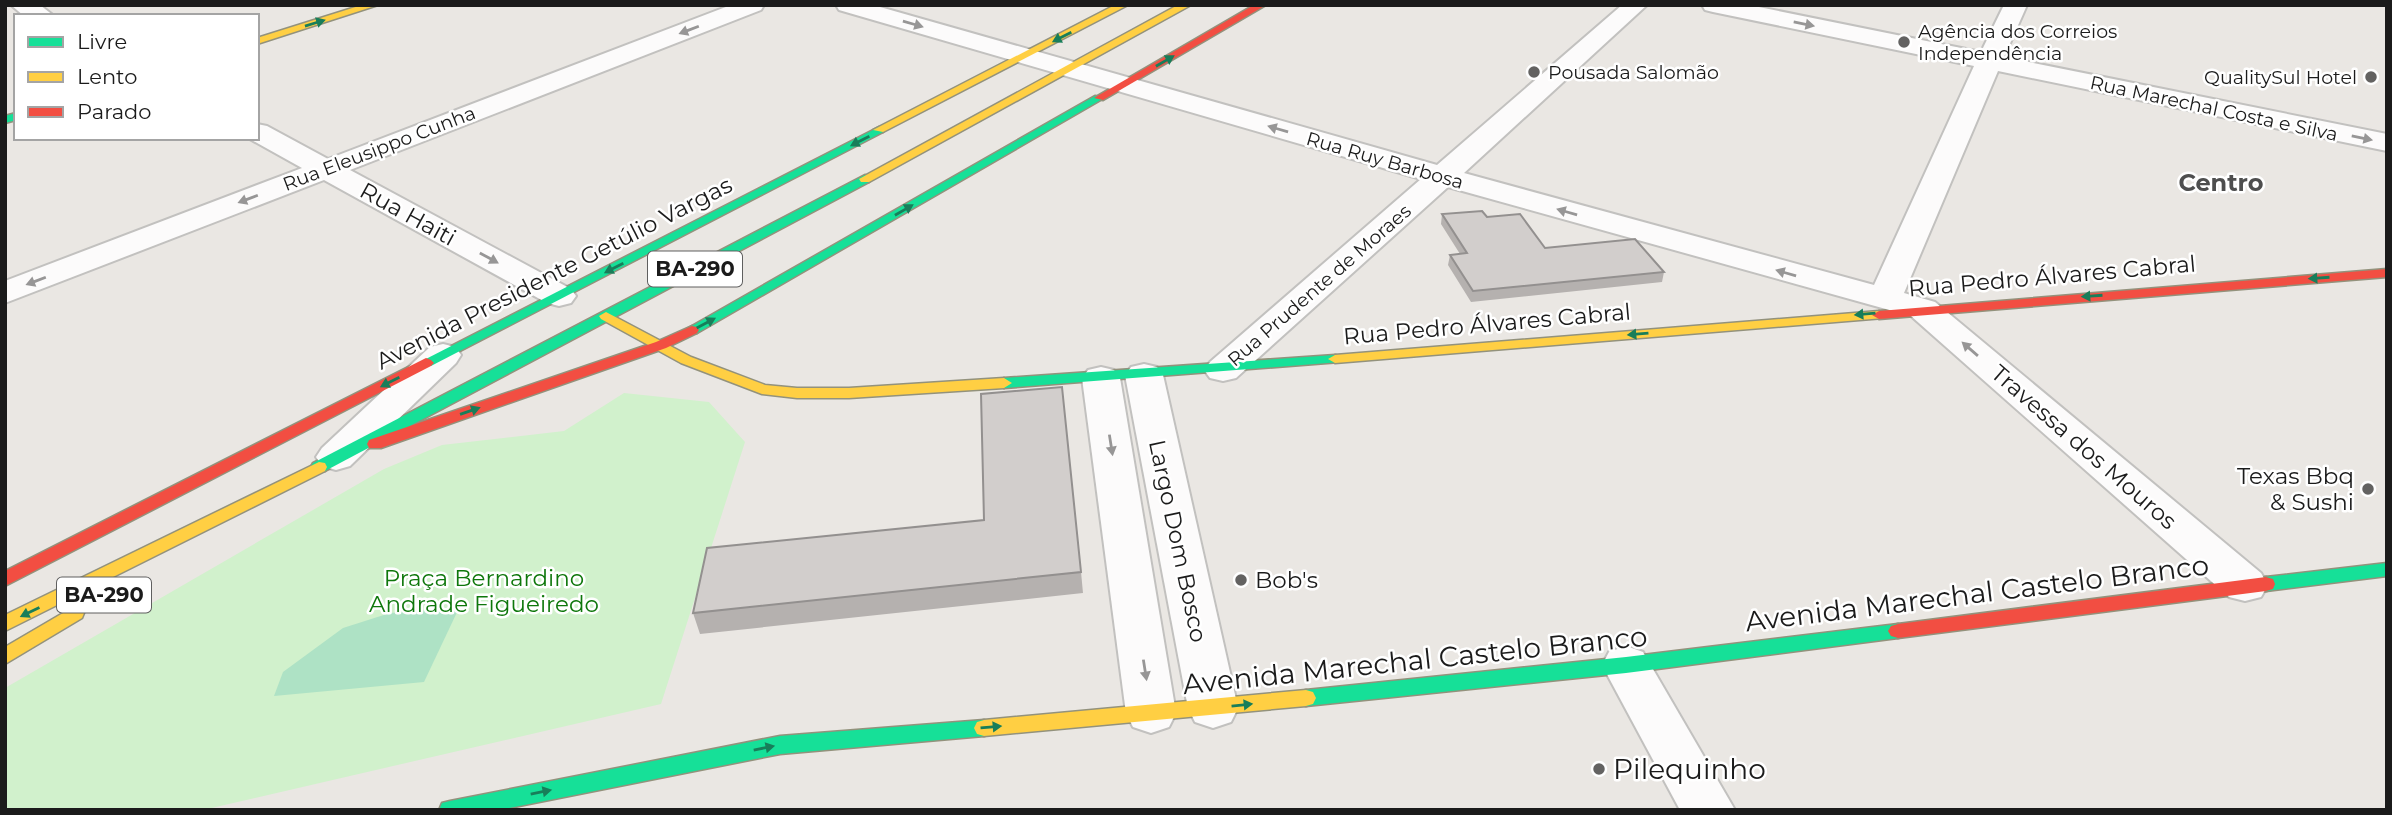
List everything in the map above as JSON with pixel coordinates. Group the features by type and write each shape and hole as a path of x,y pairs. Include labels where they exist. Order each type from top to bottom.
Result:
{"street":[{"path":"22,5 38,14"},
{"path":"259,40 373,5"},
{"name":"Rua Eleusippo Cunha","path":"5,293 753,5"},
{"name":"Rua Ruy Barbosa","path":"848,5 1441,177 1923,309"},
{"name":"Avenida Presidente Getúlio Vargas","path":"5,579 1123,5"},
{"name":"BA-290","path":"5,624 201,529 606,317 1186,5"},
{"path":"336,457 661,345 705,324 1261,5"},
{"name":"Rua Prudente de Moraes","path":"1223,370 1636,5"},
{"name":"Rua Marechal Costa e Silva","path":"1713,5 2387,144"},
{"path":"1884,300 2016,5"},
{"name":"Rua Haiti","path":"259,133 559,296"},
{"name":"Rua Pedro Álvares Cabral","path":"606,317 686,359 762,389 797,393 849,393 1223,370 1923,309 2387,273"},
{"name":"Travessa dos Mouros","path":"1923,309 2245,585"},
{"path":"336,457 443,355"},
{"name":"Largo Dom Bosco","path":"1144,375 1213,708"},
{"name":"Largo Dom Bosco","path":"1101,378 1151,713"},
{"name":"BA-290","path":"114,589 201,529"},
{"name":"Avenida Marechal Castelo Branco","path":"450,810 780,745 1213,708 1626,665 2387,569"},
{"name":"BA-290","path":"5,657 91,603"},
{"path":"1626,665 1708,810"}],"green space":[{"name":"Praça Bernardino Andrade Figueiredo","path":"624,393 709,402 745,442 661,704 203,810 5,810 5,688 384,469 442,445 564,431"},
{"path":"459,608 424,682 274,696 283,672 343,628 390,613"}],"building":[{"path":"1482,211 1487,217 1520,214 1545,248 1635,239 1664,272 1473,291 1450,255 1467,253 1442,214"},
{"path":"1062,387 1081,572 693,613 707,548 984,520 981,394"}],"traffic: fast":[{"path":"692,330 1099,98"},
{"path":"5,120 14,117"},
{"path":"426,363 879,130"},
{"path":"319,467 865,179"},
{"path":"1004,383 1335,359"},
{"path":"2266,584 2387,569"},
{"path":"1306,698 1626,665 1898,631"},
{"path":"450,810 780,745 984,728"}],"traffic: slow":[{"path":"259,40 373,5"},
{"path":"879,130 1123,5"},
{"path":"865,179 1186,5"},
{"path":"1335,359 1879,315"},
{"path":"606,316 686,360 762,389 797,393 849,393 1004,383"},
{"path":"5,624 319,467"},
{"path":"5,657 75,613"},
{"path":"984,728 1306,698"}],"traffic: jam":[{"path":"1099,98 1261,5"},
{"path":"1879,315 2387,273"},
{"path":"375,444 661,345 692,330"},
{"path":"5,579 426,363"},
{"path":"1898,631 2266,584"}],"place":[{"name":"Agência dos Correios Independência","path":"1904,42"},
{"name":"Pousada Salomão","path":"1534,72"},
{"name":"QualitySul Hotel","path":"2371,77"},
{"name":"Texas Bbq & Sushi","path":"2368,489"},
{"name":"Bob's","path":"1241,580"},
{"name":"Pilequinho","path":"1599,769"}],"district":[{"name":"Centro","path":"2221,183"}]}
